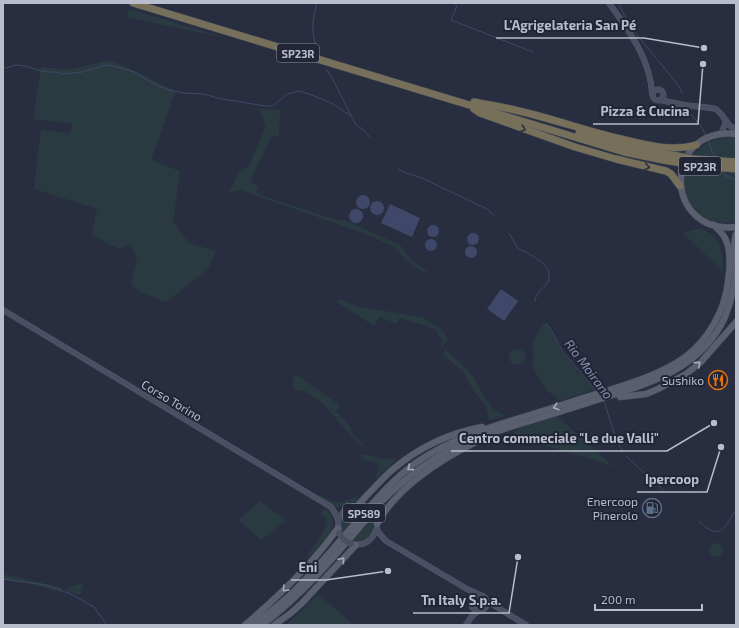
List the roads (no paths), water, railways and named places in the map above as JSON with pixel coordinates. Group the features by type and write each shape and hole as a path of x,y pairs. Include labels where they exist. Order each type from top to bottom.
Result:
{"highway":[{"name":"SP23R","path":"133,3 465,102"},
{"name":"SP23R","path":"148,3 624,152 665,157 736,162"},
{"path":"465,102 518,110 650,146 674,148 696,145"},
{"path":"465,102 480,113 575,147 666,171 671,174 680,186"},
{"name":"SP23R","path":"665,157 694,165 736,169"}],"main road":[{"path":"609,3 638,45 648,71 652,96 654,99 716,109 729,125 736,130"},
{"path":"648,71 658,89 684,105"},
{"path":"652,93 654,90 658,89"},
{"path":"660,100 663,98 664,94"},
{"path":"721,134 725,124 725,119"},
{"path":"736,134 721,134 707,138 696,145 684,160 680,186 685,200 692,211 700,218 714,225 728,227 736,226"},
{"name":"SP589","path":"262,625 279,612 310,583 381,502 422,466 462,444 575,408 669,367 690,353 703,340 716,322 722,309 728,287 728,245 726,239 714,225"},
{"name":"SP589","path":"252,625 288,597 305,580 391,483 419,460 470,434 494,426 641,386 670,373 689,361 711,340 730,304 735,275 734,243 736,234"},
{"name":"Corso Torino","path":"3,310 331,507"},
{"path":"601,397 610,399 646,394 674,381 701,362 736,322"},
{"path":"360,506 384,478 421,450 462,432 494,426"},
{"path":"331,507 338,520 338,531 344,540 354,544 363,544 374,535 383,514 397,497 448,457 493,433"},
{"path":"338,520 341,514 351,506 360,506 370,510 375,516 379,533 386,541 467,589 484,597 526,625"},
{"path":"331,507 346,509"},
{"path":"245,625 295,579 338,531"},
{"path":"368,541 386,541"},
{"path":"274,625 302,603 354,544"},
{"path":"467,589 475,610 480,611"},
{"path":"466,625 473,611 472,603 475,597 480,595"},
{"path":"486,608 487,600"},
{"path":"471,617 475,613 486,608 495,608 503,611"}],"water":[{"path":"363,195 368,197 370,202 368,207 363,209 358,207 356,202 358,197"},
{"path":"377,201 382,203 384,208 382,213 377,215 372,213 370,208 372,203"},
{"path":"390,204 420,218 412,237 381,223"},
{"path":"356,209 361,211 363,216 361,221 356,223 351,221 349,216 351,211"},
{"path":"433,225 437,227 439,231 437,235 433,237 429,235 427,231 429,227"},
{"path":"473,233 477,235 479,239 477,243 473,245 469,243 467,239 469,235"},
{"path":"431,239 435,241 437,245 435,249 431,251 427,249 425,245 427,241"},
{"path":"471,246 475,248 477,252 475,256 471,258 467,256 465,252 467,248"},
{"path":"501,289 518,301 504,321 487,309"}],"waterway":[{"name":"Rio Moirano","path":"317,3 313,29 318,50"},
{"path":"453,3 457,6 451,20 533,52"},
{"path":"618,3 637,35 679,86 682,93"},
{"path":"3,67 6,68 16,65 25,66 42,71 63,74 82,72 107,65 134,72 156,85 169,90 183,93 204,94 217,98 265,106 273,106 287,94 299,91 333,104 351,116"},
{"name":"Rio Moirano","path":"326,69 356,125 370,137"},
{"path":"689,112 701,126 705,134"},
{"path":"709,142 715,157"},
{"name":"Rio Moirano","path":"398,169 424,179 487,209 495,216"},
{"path":"722,170 726,176 736,180"},
{"name":"Rio Moirano","path":"509,233 518,249 528,253 540,261 548,269 549,279 535,298 535,301"},
{"name":"Rio Moirano","path":"546,324 550,328 563,352 596,391"},
{"name":"Rio Moirano","path":"603,400 617,442 622,450"},
{"name":"Rio Moirano","path":"626,456 663,490"},
{"name":"Rio Moirano","path":"699,521 711,531 720,531 724,528 735,511"},
{"name":"Rio Moirano","path":"3,579 46,585 71,594 94,607 107,625"}],"place":[{"name":"L'Agrigelateria San Pé","path":"704,48"},
{"name":"Pizza & Cucina","path":"703,64"},
{"name":"Sushiko","path":"718,380"},
{"name":"Centro commeciale \"Le due Valli\"","path":"714,423"},
{"name":"Ipercoop","path":"721,447"},
{"name":"Enercoop Pinerolo","path":"652,508"},
{"name":"Tn Italy S.p.a.","path":"518,557"},
{"name":"Eni","path":"388,571"}]}
